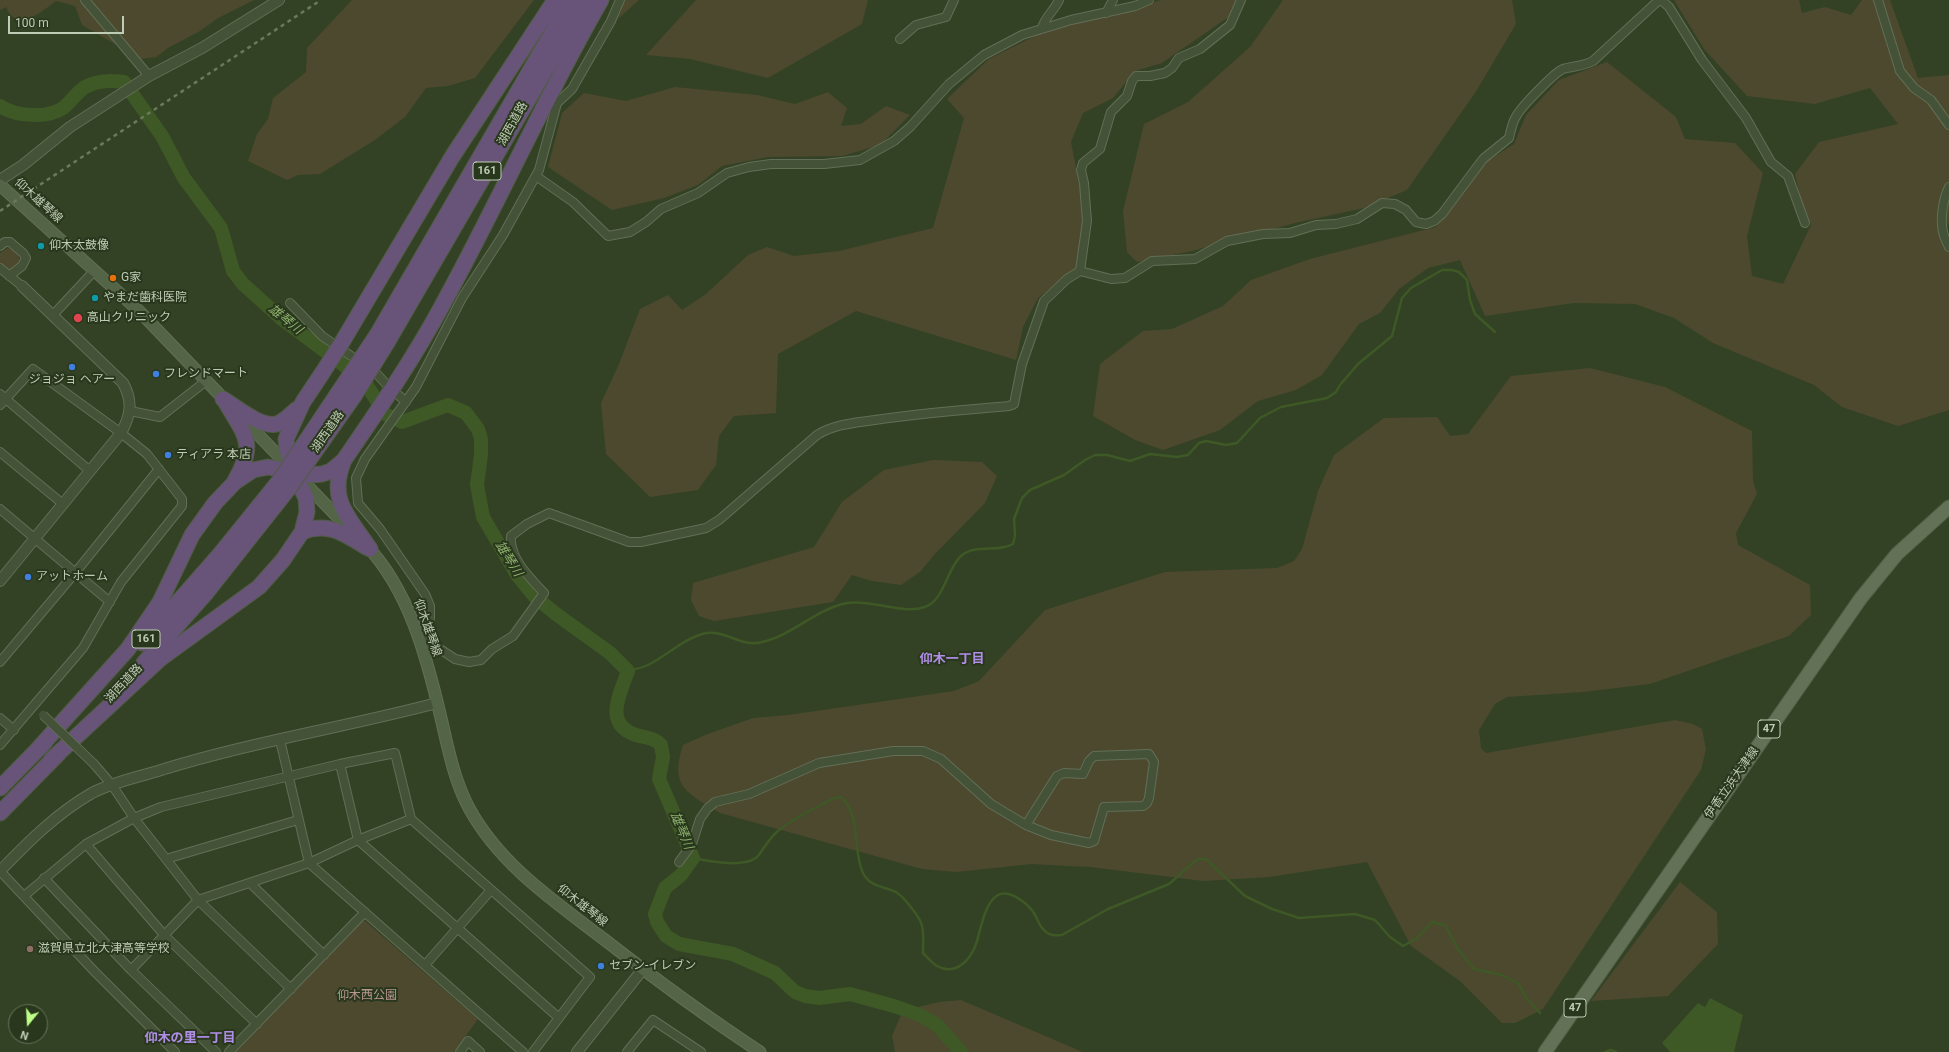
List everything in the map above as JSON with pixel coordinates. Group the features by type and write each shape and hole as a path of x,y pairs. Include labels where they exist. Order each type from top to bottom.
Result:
{"highway":[{"path":"52,760 160,659 259,587 283,560 302,532 307,512 306,498 293,471 286,439 303,402 341,344 452,157 555,0"},
{"name":"湖西道路","path":"0,813 167,638 251,539 285,484 354,396 382,338 545,42 571,0"},
{"name":"湖西道路","path":"382,338 586,0"},
{"path":"370,549 337,495 337,480 344,460 370,422 443,305 565,66 601,0"},
{"path":"224,399 251,417 272,425 284,421 303,402"},
{"path":"224,399 247,443 246,460 235,482"},
{"path":"38,749 128,649 160,602 192,535 215,503 235,482 253,470 262,468 273,467 311,475 322,474 331,471 344,460"},
{"name":"湖西道路","path":"0,788 121,667 174,608 248,521 285,484"},
{"path":"302,532 319,527 334,529 370,549"}],"main road":[{"name":"仰木雄琴線","path":"0,185 139,311 370,549 397,588 411,617 420,639 451,762 459,787 469,808 498,851 524,876 643,969 754,1050"},
{"name":"伊香立浜大津線","path":"1545,1052 1861,598 1897,554 1949,507"}],"street":[{"path":"85,0 149,76"},
{"path":"0,180 23,165 70,127 135,85 202,48 279,0"},
{"path":"620,0 611,21 572,88 557,103 539,170 536,176 503,235 462,298 416,388 365,459 356,478 358,502 380,529 425,594 430,606 430,618 420,639 434,645 455,659 469,662 480,660 492,649 513,636 544,593 526,574 515,556 510,544 510,536 527,524 549,513 629,542 648,541 706,528 719,520 817,435 827,429 838,425 898,416 1009,406 1014,404 1022,364 1044,301 1067,279 1080,271 1111,279 1125,278 1152,261 1195,259 1227,241 1263,234 1290,233 1316,225 1336,224 1356,219 1382,203 1395,204 1406,210 1416,222 1426,224 1434,221 1442,214 1483,159 1509,138 1512,124 1517,114 1552,77 1562,69 1587,64 1593,61 1660,0 1669,7 1702,60 1746,118 1771,162 1788,176 1805,223"},
{"path":"900,39 916,25 946,17 952,8 954,0"},
{"path":"1042,28 1044,21 1054,11 1059,0"},
{"path":"1106,13 1113,0"},
{"path":"536,176 573,202 608,236 630,232 646,222 661,209 698,193 727,173 749,167 771,164 842,163 860,160 894,141 910,127 949,84 984,55 1022,35 1042,28 1106,13 1149,0"},
{"path":"1080,271 1087,221 1084,183 1081,170 1083,163 1100,149 1112,112 1127,96 1132,81 1136,76 1150,76 1165,73 1172,68 1179,58 1200,49 1230,25 1241,0"},
{"path":"1878,0 1900,71 1914,88 1931,100 1949,125"},
{"path":"1949,187 1946,195 1946,218 1943,233 1949,247"},
{"path":"0,246 5,242 15,244 26,258 19,273 22,286"},
{"path":"9,276 22,266"},
{"path":"0,268 22,286 124,383 129,393 130,411 121,432 0,581"},
{"path":"53,315 95,270"},
{"path":"290,303 322,336 376,373 404,405"},
{"path":"0,745 83,648 121,582 182,506 182,499 147,454 121,432 33,369 2,400 90,471"},
{"path":"130,411 160,417 206,381"},
{"path":"0,452 63,504"},
{"path":"0,662 75,573 159,469"},
{"path":"0,509 110,602"},
{"path":"176,1052 96,973 0,871 32,838 76,803 94,792 112,785 194,759 437,703"},
{"path":"34,707 94,764 112,785 134,818 198,900 290,989"},
{"path":"0,718 14,730"},
{"path":"280,740 308,863 523,1052"},
{"path":"679,862 692,844 700,819 707,809 715,802 749,794 819,763 893,751 922,751 932,754 941,759 991,804 1026,825 1050,835 1089,843 1094,841 1104,807 1144,806 1147,804 1150,791 1153,758 1149,754 1094,756 1083,774 1064,773 1057,776 1026,825"},
{"path":"24,896 86,844 134,818 161,807 289,778 340,764 395,753 411,819 590,977 533,1052"},
{"path":"340,764 358,840 559,1018"},
{"path":"131,970 198,900 308,863 358,840 411,819"},
{"path":"166,859 298,820"},
{"path":"86,844 165,936 257,1024"},
{"path":"44,878 131,970 216,1052"},
{"path":"250,883 324,955"},
{"path":"425,965 491,890"},
{"path":"229,1052 365,912"},
{"path":"577,1052 643,969"},
{"path":"627,1052 653,1020 701,1052"},
{"path":"460,1052 468,1041 480,1052"}],"green space":[{"path":"0,0 254,0 218,18 200,31 168,48 156,57 141,59 82,25 75,6 56,1 36,15 23,20 16,19 11,15 6,7 0,10"},
{"path":"352,0 534,0 475,78 448,86 426,88 405,117 375,140 320,174 298,175 287,180 248,161 257,134 268,119 273,98 306,72 307,48"},
{"path":"625,0 639,0 618,19"},
{"path":"696,0 868,0 862,24 768,78 690,59 646,55"},
{"path":"1161,0 1236,0 1230,16 1162,63 1135,71 1113,98 1083,113 1071,142 1086,218 1079,266 1038,298 1023,327 1016,360 856,311 778,354 776,413 734,416 719,436 716,465 698,490 650,497 606,454 601,403 619,364 640,309 668,295 682,310 706,294 748,255 767,247 794,256 839,251 933,228 964,118 947,99 989,59 1041,33"},
{"path":"1283,0 1512,0 1516,24 1475,93 1407,190 1364,208 1295,223 1192,251 1137,262 1127,252 1123,211 1144,124 1188,102 1250,47"},
{"path":"1674,0 1799,0 1802,13 1825,7 1851,15 1862,0 1890,0 1918,78 1949,75 1949,222 1941,242 1949,240 1949,410 1898,426 1842,407 1814,385 1713,343 1674,318 1635,304 1574,303 1485,316 1460,260 1428,268 1399,289 1380,313 1359,324 1322,375 1296,390 1258,401 1220,430 1163,450 1135,440 1093,416 1100,364 1143,331 1172,329 1223,306 1251,280 1310,259 1436,227 1483,164 1514,144 1526,115 1559,80 1607,62 1676,117 1685,139 1735,143 1763,173 1747,236 1752,276 1783,284 1811,225 1801,201 1795,174 1819,142 1898,124 1870,88 1815,104 1747,96 1704,49"},
{"path":"675,87 757,95 795,104 828,92 847,108 841,126 861,124 886,106 910,115 880,145 842,156 768,157 722,166 698,185 664,198 612,210 548,167 562,113 584,93 626,101"},
{"path":"8,248 14,251 19,258 17,265 10,272 0,265 0,253"},
{"path":"1590,368 1665,387 1752,431 1753,481 1757,494 1736,533 1738,545 1810,585 1811,615 1789,636 1650,684 1583,692 1507,697 1495,704 1479,730 1481,748 1486,753 1675,720 1693,724 1702,729 1706,749 1701,770 1543,1009 1515,1023 1502,1023 1460,981 1411,946 1367,862 1269,877 1203,881 1090,867 1032,864 956,872 922,869 720,813 690,794 680,780 678,771 679,759 683,745 705,735 753,718 788,715 954,691 979,681 1045,610 1165,572 1277,568 1294,561 1302,549 1318,491 1334,455 1384,418 1437,417 1450,436 1468,434 1511,376"},
{"path":"933,460 982,462 997,476 985,503 934,555 920,572 901,585 872,581 852,575 833,602 714,621 699,616 691,600 693,583 814,547 842,502 884,470"},
{"path":"1680,882 1717,912 1718,944 1668,996 1591,1001"},
{"name":"仰木西公園","path":"362,921 365,921 478,1019 454,1052 236,1052"},
{"path":"961,1000 1082,1052 895,1052 892,1036 900,1017 914,1008 939,1002"}],"shaded area":[{"path":"1710,998 1743,1015 1734,1052 1670,1052 1662,1043 1698,1003 1705,1007"}],"waterway":[{"name":"雄琴川","path":"0,106 22,114 49,114 63,108 85,87 104,81 124,82 162,136 184,178 221,228 233,271 243,284 283,320 346,367 368,387 385,414 402,422 448,405 466,413 478,429 481,439 481,455 477,485 483,517 517,575 535,597 610,653 628,671 618,698 617,716 620,724 626,730 636,735 652,739 661,745 663,757 659,779 693,858 681,875 665,888 655,914 657,922 666,936 679,944 733,954 775,973 795,992 805,996 819,998 850,994 920,1015 937,1025 961,1052"},
{"path":"628,671 648,665 690,639 706,633 720,634 748,643 755,643 773,639 825,611 847,603 856,602 907,609 925,607 937,598 952,568 961,556 973,550 1001,548 1013,544 1015,536 1014,519 1022,498 1030,490 1064,475 1085,460 1095,455 1107,455 1130,461 1150,454 1177,457 1188,455 1199,443 1206,441 1226,445 1237,443 1260,418 1281,407 1327,398 1336,392 1358,364 1392,336 1402,298 1411,288 1442,270 1459,272 1467,280 1470,300 1475,314 1495,332"},
{"path":"693,858 727,863 752,860 758,856 773,836 785,825 834,798 841,797 848,805 852,814 858,855 863,873 873,884 896,892 907,902 921,922 923,932 923,953 931,962 944,969 956,968 970,956 976,944 986,910 989,904 998,895 1008,894 1018,898 1031,909 1040,926 1047,933 1052,935 1062,935 1108,909 1169,884 1194,862 1199,859 1206,859 1245,896 1272,909 1299,918 1355,914 1375,920 1390,937 1403,946 1416,939 1432,922 1445,925 1458,949 1474,969 1502,975 1518,983 1527,999 1540,1013"},
{"path":"1605,1052 1611,1050 1616,1052"}],"railway":[{"path":"0,211 321,0"}],"place":[{"name":"仰木太鼓像","path":"41,246"},
{"name":"G家","path":"113,278"},
{"name":"やまだ歯科医院","path":"95,298"},
{"name":"高山クリニック","path":"78,318"},
{"name":"ジョジョ ヘアー","path":"72,367"},
{"name":"フレンドマート","path":"156,374"},
{"name":"ティアラ 本店","path":"168,455"},
{"name":"アットホーム","path":"28,577"},
{"name":"滋賀県立北大津高等学校","path":"30,949"},
{"name":"セブン-イレブン","path":"601,966"}],"district":[{"name":"仰木一丁目","path":"952,660"},
{"name":"仰木の里一丁目","path":"190,1039"}]}
